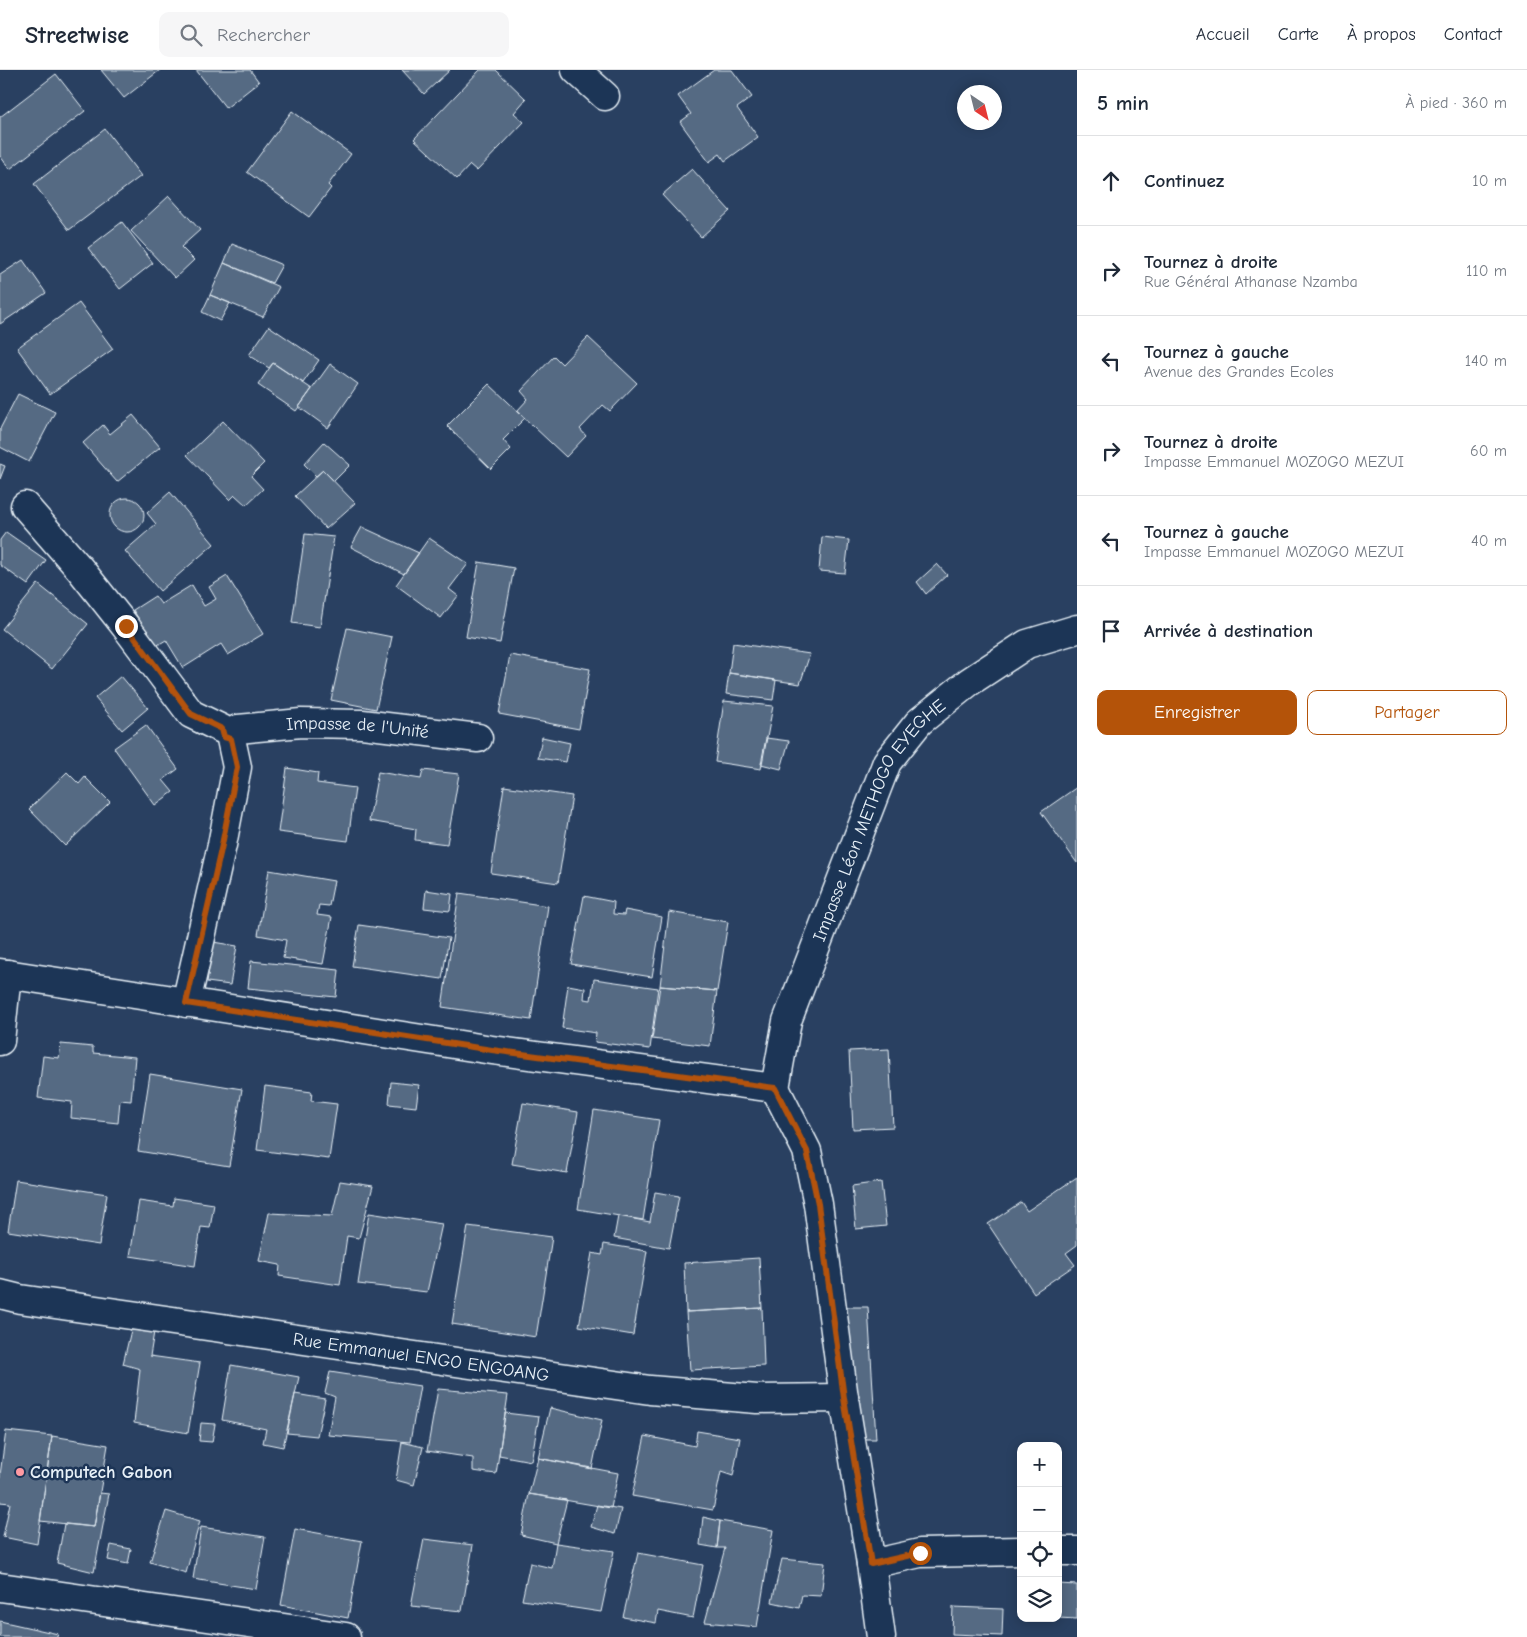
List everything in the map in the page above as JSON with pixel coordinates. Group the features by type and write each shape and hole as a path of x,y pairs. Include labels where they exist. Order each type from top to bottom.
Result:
{"street":[{"path":"576,70 605,96"},
{"path":"25,506 120,619 191,714 230,732 237,767 222,845 186,1003"},
{"name":"Impasse Léon METHOGO EYEGHE","path":"775,1088 787,1022 887,762 919,722 969,682 1028,644 1077,629"},
{"name":"Impasse de l'Unité","path":"230,732 301,723 362,724 478,738"},
{"path":"0,1041 4,974 492,1050 775,1088 807,1151 818,1204 844,1398 871,1564 880,1637"},
{"name":"Rue Emmanuel ENGO ENGOANG","path":"0,1294 30,1300 650,1390 758,1399 844,1398"},
{"path":"871,1564 920,1553 1017,1551"},
{"path":"1062,1551 1077,1551"},
{"path":"0,1587 346,1637"}],"building":[{"path":"101,70 160,70 124,98"},
{"path":"196,70 250,70 259,82 226,108"},
{"path":"402,70 450,70 424,94"},
{"path":"480,70 496,70 526,99 514,113 524,122 477,171 470,165 457,179 414,139"},
{"path":"714,70 732,70 752,97 737,108 758,137 725,161 720,154 709,162 680,122 691,114 678,96"},
{"path":"56,74 85,111 10,169 0,156 0,117"},
{"path":"292,111 351,154 328,185 331,188 309,217 247,172"},
{"path":"105,129 141,176 69,230 34,184"},
{"path":"692,169 730,211 701,237 662,195"},
{"path":"169,196 200,230 181,247 194,260 175,278 131,231"},
{"path":"122,222 153,263 120,289 88,248"},
{"path":"232,244 282,265 272,283 224,263"},
{"path":"23,260 46,293 0,324 0,275"},
{"path":"224,263 279,287 263,317 210,295"},
{"path":"210,295 230,303 220,321 202,312"},
{"path":"79,303 113,349 50,394 17,348"},
{"path":"269,326 319,360 303,383 273,363 269,368 249,355"},
{"path":"588,337 637,383 610,411 603,405 580,429 586,436 566,457 517,411 528,399 521,391 554,356 562,364"},
{"path":"273,363 312,389 296,411 258,385"},
{"path":"330,364 358,384 328,428 299,407"},
{"path":"489,384 525,418 503,440 511,449 491,469 447,426"},
{"path":"18,394 55,412 29,462 0,447 0,429"},
{"path":"133,415 160,447 117,482 83,443 103,425 110,434"},
{"path":"223,421 264,463 251,476 263,489 246,505 235,495 230,500 187,455"},
{"path":"324,442 350,465 334,481 323,470 316,476 304,464"},
{"path":"0,464 5,466 0,479"},
{"path":"323,470 355,503 326,529 295,496"},
{"path":"170,492 214,544 160,591 125,551 156,524 147,513"},
{"path":"127,498 139,503 144,515 139,527 127,532 115,527 110,515 115,503"},
{"path":"362,527 419,553 404,574 351,547"},
{"path":"6,532 46,560 28,585 0,565 0,540"},
{"path":"305,534 334,537 320,627 292,623"},
{"path":"822,537 849,540 845,573 819,571"},
{"path":"429,538 468,564 449,589 458,596 441,618 396,585"},
{"path":"479,562 514,568 500,643 466,637"},
{"path":"937,564 947,575 926,594 917,582"},
{"path":"227,576 263,634 228,655 221,644 183,668 166,640 156,646 133,610 155,596 161,604 192,585 204,606 216,599 209,587"},
{"path":"38,584 88,624 52,669 2,629"},
{"path":"347,628 392,637 376,709 331,700"},
{"path":"733,643 810,654 800,684 729,673"},
{"path":"510,655 590,669 579,729 499,714"},
{"path":"729,673 776,680 773,700 726,694"},
{"path":"121,676 148,708 122,730 95,698"},
{"path":"724,701 773,706 761,769 715,762"},
{"path":"146,725 178,769 163,780 173,792 155,805 114,748"},
{"path":"542,737 570,743 566,762 538,758"},
{"path":"766,738 789,741 781,769 761,764"},
{"path":"287,768 318,773 317,783 355,788 348,841 278,832"},
{"path":"423,770 459,774 447,844 415,840 416,829 369,821 378,772 421,779"},
{"path":"67,772 79,784 85,777 110,802 65,846 29,809"},
{"path":"504,786 572,796 558,883 491,873"},
{"path":"1077,787 1077,863 1041,812"},
{"path":"269,870 334,881 329,906 319,905 317,915 332,917 323,964 283,958 286,940 258,935"},
{"path":"426,890 452,894 450,911 424,908"},
{"path":"459,893 548,906 531,1020 442,1007"},
{"path":"584,896 614,902 613,914 624,915 625,910 662,917 652,977 571,964"},
{"path":"669,912 728,922 717,991 660,986"},
{"path":"359,925 449,938 442,979 352,966"},
{"path":"213,942 237,946 230,985 207,982"},
{"path":"251,961 339,970 336,997 248,988"},
{"path":"594,979 658,988 650,1049 595,1042 596,1033 562,1028 568,985 585,988 584,999 591,1000"},
{"path":"660,986 717,991 710,1046 652,1039"},
{"path":"61,1044 93,1047 93,1053 135,1057 131,1101 120,1100 118,1123 71,1118 72,1102 38,1098 43,1056 59,1058"},
{"path":"889,1049 893,1127 853,1129 849,1051"},
{"path":"150,1074 242,1089 229,1166 138,1151"},
{"path":"391,1082 419,1085 416,1107 389,1104"},
{"path":"265,1086 312,1092 311,1101 337,1104 329,1159 257,1150"},
{"path":"523,1103 578,1112 567,1173 512,1164"},
{"path":"594,1110 659,1120 643,1220 578,1209"},
{"path":"1077,1177 1077,1245 1066,1253 1075,1265 1034,1293 988,1224 1021,1202 1027,1211"},
{"path":"16,1180 107,1194 99,1245 8,1231"},
{"path":"340,1181 373,1186 359,1238 347,1236 340,1285 279,1276 280,1265 259,1261 269,1213 332,1216"},
{"path":"881,1182 886,1226 856,1229 852,1186"},
{"path":"655,1192 679,1196 669,1248 614,1238 618,1216 650,1222"},
{"path":"174,1198 214,1204 210,1228 201,1227 195,1266 130,1256 139,1201 173,1206"},
{"path":"369,1213 442,1224 427,1292 358,1284"},
{"path":"468,1226 552,1237 536,1337 452,1324"},
{"path":"604,1244 647,1251 633,1335 579,1326 592,1253 602,1255"},
{"path":"759,1258 762,1308 686,1312 684,1263"},
{"path":"845,1307 868,1307 876,1439 859,1439"},
{"path":"762,1308 764,1366 690,1370 686,1312"},
{"path":"131,1330 154,1332 150,1356 200,1363 188,1433 134,1423 140,1369 123,1364"},
{"path":"231,1365 299,1377 283,1447 263,1443 266,1429 222,1420"},
{"path":"330,1372 420,1386 410,1442 328,1435 335,1397 325,1393"},
{"path":"438,1389 508,1395 496,1474 473,1471 473,1458 427,1451"},
{"path":"295,1394 325,1399 317,1436 287,1433"},
{"path":"550,1408 602,1420 592,1469 538,1458"},
{"path":"505,1413 539,1417 531,1461 499,1455"},
{"path":"201,1423 215,1424 212,1442 199,1441"},
{"path":"6,1431 52,1436 37,1544 3,1537 10,1503 0,1502 0,1475"},
{"path":"697,1431 740,1438 733,1476 721,1472 713,1510 632,1496 645,1436 695,1446"},
{"path":"52,1436 108,1445 94,1527 40,1521"},
{"path":"402,1442 423,1447 414,1485 396,1480"},
{"path":"538,1458 618,1473 611,1508 529,1494"},
{"path":"100,1493 109,1494 94,1572 57,1563 64,1524 94,1527"},
{"path":"529,1494 567,1500 556,1543 521,1535"},
{"path":"597,1505 621,1509 615,1534 591,1527"},
{"path":"166,1511 200,1521 186,1573 150,1562"},
{"path":"703,1517 720,1521 717,1548 700,1545"},
{"path":"720,1521 773,1530 757,1627 705,1622 725,1548 717,1548"},
{"path":"201,1527 265,1537 256,1589 193,1579"},
{"path":"295,1529 362,1541 348,1618 281,1605"},
{"path":"424,1539 473,1545 462,1611 411,1606"},
{"path":"556,1543 614,1551 601,1612 522,1600 530,1563 552,1568"},
{"path":"111,1545 131,1549 128,1564 108,1560"},
{"path":"638,1553 703,1565 693,1618 658,1611 656,1623 623,1617"},
{"path":"782,1559 825,1563 821,1596 802,1595 799,1608 772,1602"},
{"path":"1062,1584 1077,1585 1077,1619 1062,1618"},
{"path":"953,1607 1003,1609 1002,1636 952,1634"},
{"path":"0,1621 58,1634 57,1637 0,1637"}],"place":[{"name":"Computech Gabon","path":"20,1472"}],"route":[{"path":"126,626 191,714 222,729 222,735 229,740 231,739 237,767 222,845 186,1003 492,1050 775,1088 807,1151 818,1204 844,1398 871,1564 920,1553"}]}
